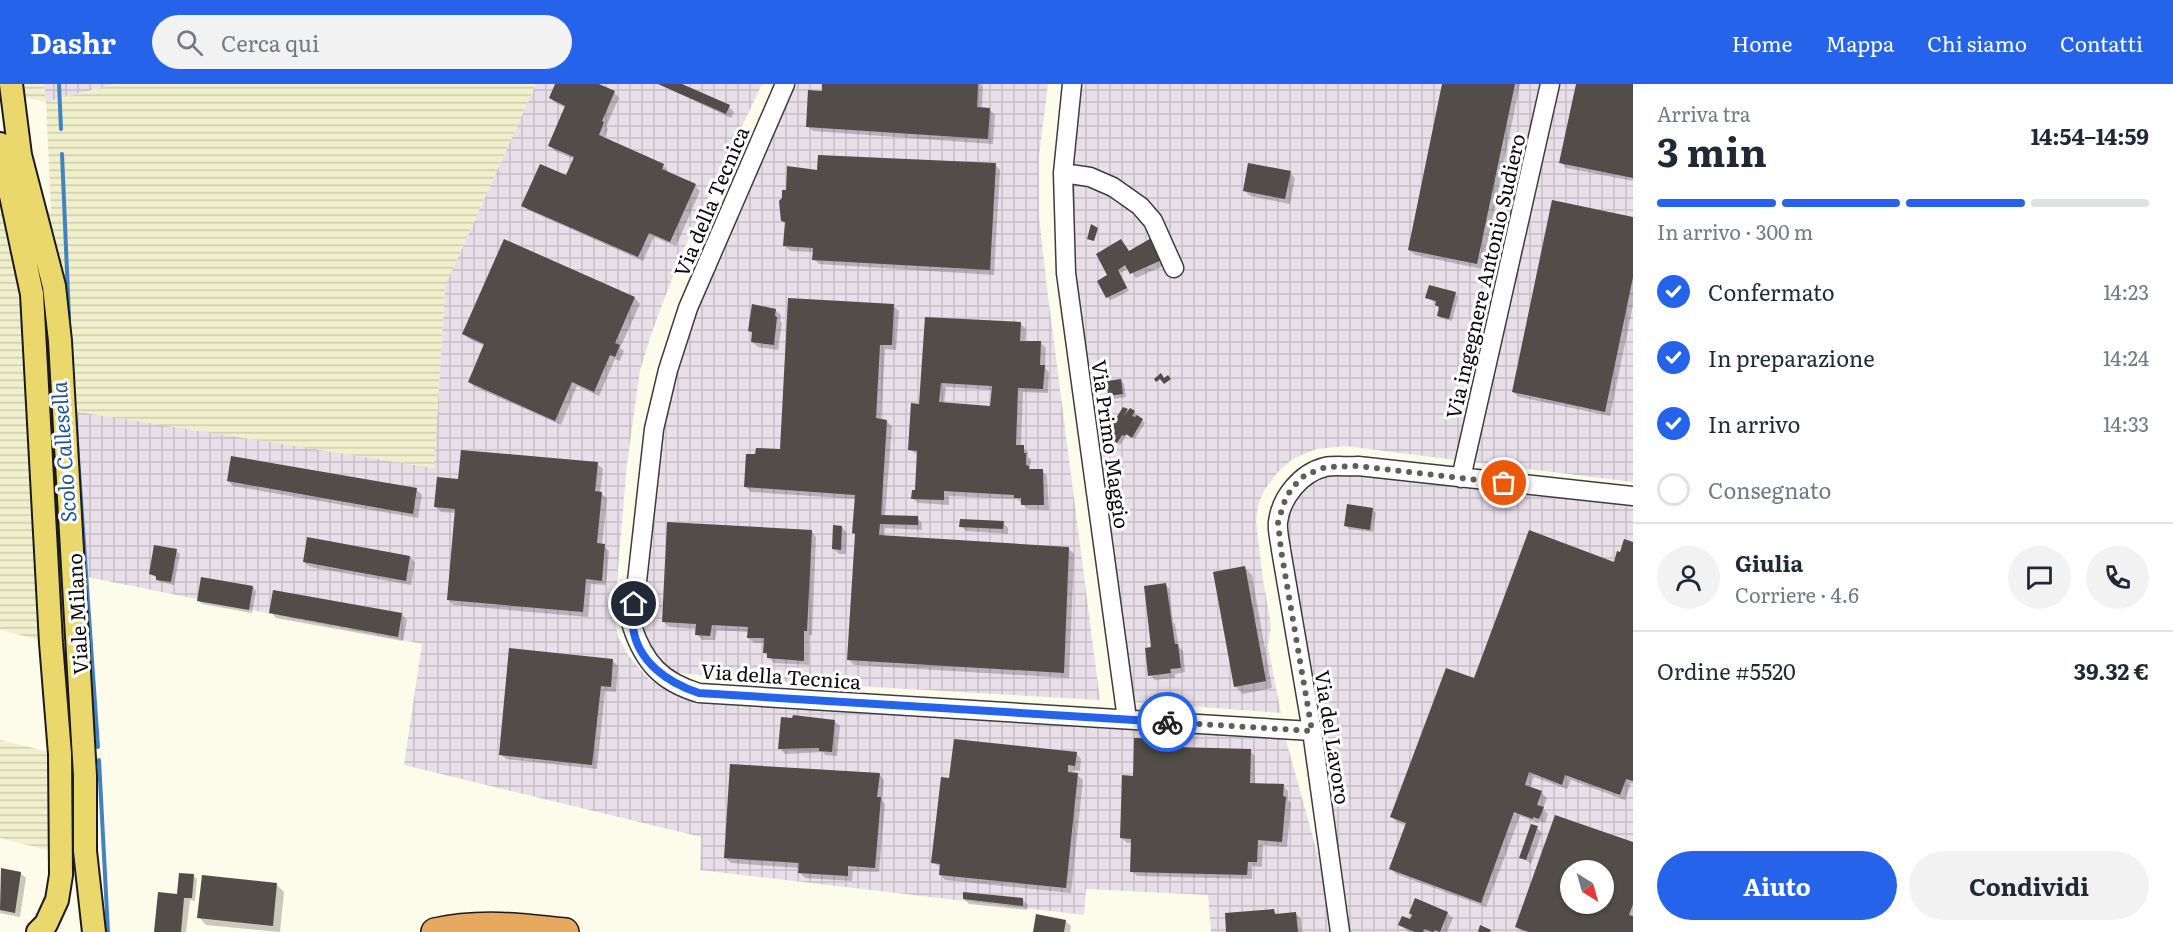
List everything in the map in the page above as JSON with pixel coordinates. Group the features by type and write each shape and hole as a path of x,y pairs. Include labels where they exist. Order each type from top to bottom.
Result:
{"highway":[{"path":"435,932 488,925 565,932"}],"main road":[{"name":"Viale Milano","path":"11,91 20,155 54,286 60,341 85,776 85,851 94,932"},
{"name":"Viale Milano","path":"0,144 32,294 51,643 60,754 61,875 57,900 46,924 38,932"}],"street":[{"name":"Via della Tecnica","path":"785,84 688,308 668,370 652,441 632,626 637,642 648,662 661,675 681,688 699,693 1312,731"},
{"name":"Via Primo Maggio","path":"1072,84 1063,174 1066,273 1127,720"},
{"name":"Via ingegnere Antonio Sudiero","path":"1461,478 1550,84"},
{"path":"1063,174 1090,177 1113,187 1140,206 1153,221 1174,268"},
{"name":"Via del Lavoro","path":"1340,932 1312,731 1281,550 1278,522 1291,489 1305,475 1326,467 1358,466 1633,496"}],"shaded area":[{"path":"44,84 115,84 46,102"},
{"path":"536,84 762,84 680,257 640,370 627,464 614,616 618,637 628,655 650,680 670,691 691,694 1284,733 1339,932 1211,932 1208,895 1086,889 1084,915 700,870 701,837 404,765 422,644 67,573 60,408 434,468 445,286"},
{"path":"784,84 1048,84 1039,156 1039,216 1100,700 786,682 676,673 662,665 636,629 660,374"},
{"path":"1068,84 1633,84 1633,482 1345,446 1317,449 1304,454 1291,460 1265,489 1258,505 1256,521 1271,625 1268,647 1281,713 1120,701 1059,157"},
{"path":"1322,468 1633,501 1633,932 1344,932 1342,871 1282,499"}],"green space":[{"path":"0,84 44,84 46,102 0,93"},
{"path":"115,84 536,84 445,286 434,468 60,409 72,648 0,630 0,201 51,211 46,102"},
{"path":"0,740 82,760 75,857 0,838"}],"building":[{"path":"555,84 599,84 615,91 602,121 604,122 599,135 664,164 662,169 696,184 670,242 649,233 638,257 521,206 540,164 566,175 574,157 548,146 565,106 549,98"},
{"path":"658,84 682,84 730,105 726,114"},
{"path":"822,84 978,84 977,107 990,108 988,139 806,127 808,90 822,91"},
{"path":"1442,84 1515,84 1477,264 1408,250"},
{"path":"1576,84 1633,84 1633,178 1559,163"},
{"path":"818,155 996,163 990,270 812,260 813,248 783,246 785,222 781,221 779,201 782,198 782,190 786,190 787,166 817,170"},
{"path":"1248,163 1291,171 1285,199 1243,191"},
{"path":"1552,200 1633,217 1633,277 1605,412 1512,392"},
{"path":"1091,224 1098,228 1094,241 1087,239"},
{"path":"1153,237 1164,259 1130,274 1125,265 1118,270 1127,288 1106,298 1097,281 1107,275 1096,254 1121,239 1129,251"},
{"path":"504,239 635,297 615,343 620,345 615,357 610,355 594,392 572,382 555,421 468,382 484,344 462,334"},
{"path":"1429,285 1456,292 1449,319 1437,316 1439,307 1435,305 1436,301 1425,298"},
{"path":"788,298 894,304 892,345 880,345 876,418 887,420 881,515 918,516 918,525 880,524 879,535 1069,547 1064,673 847,660 855,534 852,533 855,495 744,487 746,454 755,454 756,448 780,449"},
{"path":"752,304 776,309 774,345 751,342 752,332 748,331"},
{"path":"925,317 1021,322 1020,341 1041,341 1040,365 1045,365 1043,389 1018,388 1016,445 1024,445 1026,465 1029,469 1043,469 1044,505 1021,505 1021,498 1014,498 1014,495 944,491 944,500 911,499 912,490 915,490 917,451 908,450 911,403 919,404","holes":["941,383 992,386 990,406 939,402"]},
{"path":"1161,373 1164,378 1168,375 1171,379 1164,384 1160,379 1156,382 1154,379"},
{"path":"1121,379 1123,394 1108,396 1107,381"},
{"path":"1123,407 1128,409 1123,417 1130,408 1135,411 1132,416 1137,415 1143,419 1132,438 1126,434 1122,435 1117,443 1111,439 1110,442 1104,438"},
{"path":"461,450 598,462 595,491 602,492 597,543 605,544 602,581 586,579 583,612 447,600 455,509 434,507 437,477 458,479"},
{"path":"231,456 417,488 413,514 227,481"},
{"path":"1347,504 1373,508 1370,530 1344,526"},
{"path":"960,519 1004,521 1003,529 959,527"},
{"path":"667,522 812,530 807,631 804,631 804,661 767,658 767,653 763,653 764,638 747,638 748,627 712,625 710,636 695,635 696,624 662,622"},
{"path":"833,525 842,526 841,550 832,549"},
{"path":"1529,530 1614,562 1624,539 1633,542 1633,781 1626,779 1620,795 1565,775 1562,785 1529,772 1525,785 1542,791 1537,805 1544,807 1539,819 1514,812 1481,903 1389,869 1406,823 1390,817 1446,668 1474,678"},
{"path":"307,537 410,556 406,581 303,562"},
{"path":"154,545 177,549 171,582 156,580 156,576 149,574"},
{"path":"1245,566 1266,681 1234,687 1213,572"},
{"path":"201,577 253,586 249,610 197,601"},
{"path":"1166,583 1181,668 1170,669 1171,673 1148,676 1145,648 1151,647 1144,586"},
{"path":"273,590 402,613 398,637 269,613"},
{"path":"509,648 613,659 611,687 601,686 592,765 499,755"},
{"path":"793,715 835,720 832,752 819,751 819,748 778,749 781,717 792,718"},
{"path":"1134,738 1175,739 1175,747 1251,749 1250,783 1284,784 1283,796 1286,797 1282,842 1258,840 1257,862 1248,862 1247,875 1130,872 1131,839 1120,838 1122,775 1133,776"},
{"path":"954,739 1077,752 1075,766 1068,765 1068,772 1078,773 1066,888 939,875 940,864 931,863 941,777 949,778"},
{"path":"730,764 880,773 877,797 881,797 875,868 848,866 848,876 798,873 799,863 724,858"},
{"path":"1555,815 1633,842 1633,904 1629,915 1633,916 1633,932 1529,932 1515,927"},
{"path":"1531,824 1538,826 1526,860 1519,858"},
{"path":"1,868 21,872 15,913 0,910"},
{"path":"179,873 194,874 192,898 184,898 181,932 154,932 158,892 177,894"},
{"path":"202,875 277,883 273,926 197,918"},
{"path":"963,892 1023,898 1023,906 963,899"},
{"path":"1415,898 1448,912 1440,932 1424,929 1423,932 1415,932 1398,925 1402,916 1410,919 1412,915 1409,913"},
{"path":"1274,909 1275,914 1296,912 1298,932 1226,932 1225,913"},
{"path":"1036,914 1066,920 1064,932 1033,932"},
{"path":"1480,925 1491,930 1490,932 1478,932"}],"waterway":[{"name":"Scolo Callesella","path":"59,84 61,129"},
{"name":"Scolo Callesella","path":"62,154 69,318"},
{"name":"Scolo Callesella","path":"75,413 98,747"},
{"name":"Scolo Callesella","path":"99,760 108,932"}],"way so far":[{"path":"1167,722 1312,731 1278,522 1291,489 1305,475 1326,467 1358,466 1504,483"}],"route":[{"path":"634,604 632,626 637,642 648,662 661,675 681,688 699,693 1167,722"}]}
